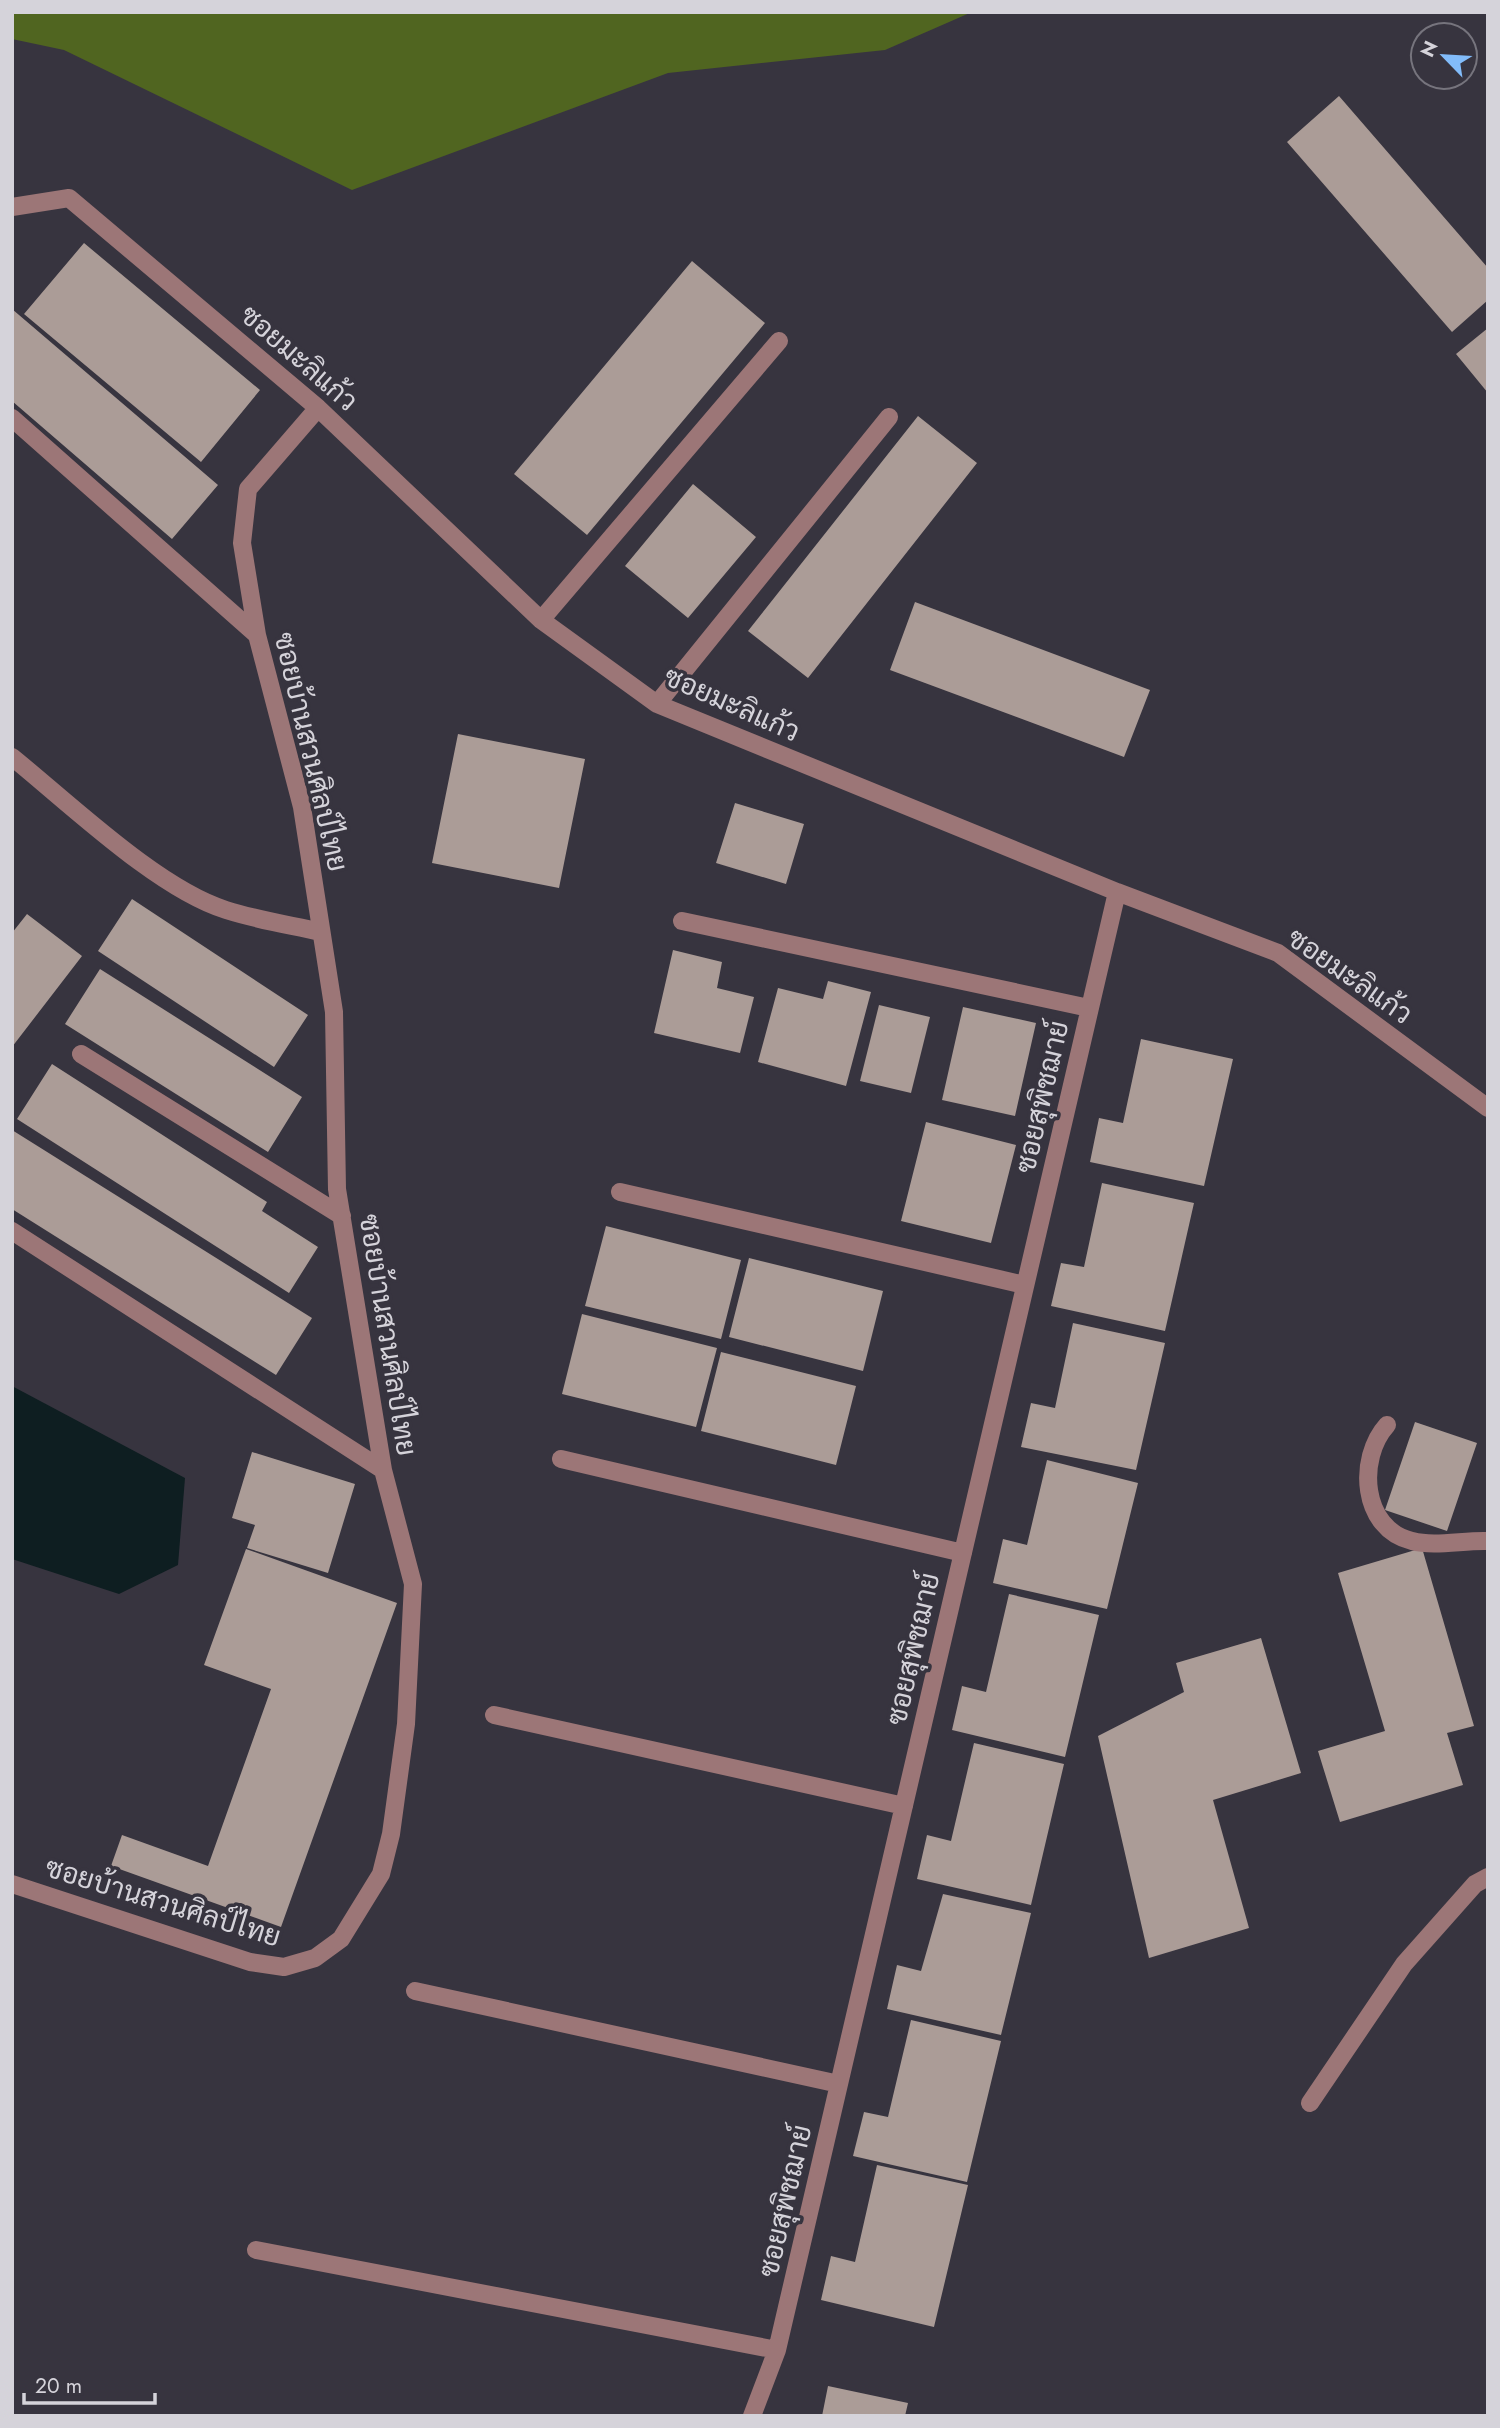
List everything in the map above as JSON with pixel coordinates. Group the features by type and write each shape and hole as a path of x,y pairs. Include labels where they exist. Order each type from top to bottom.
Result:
{"street":[{"name":"ซอยมะลิแก้ว","path":"12,207 69,198 318,408 541,620 657,704 1117,892 1278,953 1488,1108"},
{"path":"541,620 779,341"},
{"name":"ซอยบ้านสวนศิลป์ไทย","path":"12,1884 250,1962 284,1967 315,1958 341,1938 381,1874 391,1834 406,1724 413,1584 383,1470 337,1189 334,1012 302,807 257,635 242,543 248,489 318,408"},
{"path":"657,704 889,417"},
{"path":"12,418 257,635"},
{"path":"12,757 131,854 177,885 225,910 321,932"},
{"name":"ซอยสุพิชฌาย์","path":"752,2416 777,2350 1117,892"},
{"path":"681,920 1089,1008"},
{"path":"81,1054 342,1216"},
{"path":"620,1192 1025,1285"},
{"path":"12,1231 383,1470"},
{"path":"1387,1425 1376,1436 1369,1458 1370,1501 1382,1521 1395,1534 1413,1542 1488,1541"},
{"path":"561,1459 963,1553"},
{"path":"494,1715 904,1806"},
{"path":"1310,2103 1404,1964 1475,1884 1488,1877"},
{"path":"415,1991 839,2084"},
{"path":"256,2250 777,2350"}],"green space":[{"path":"12,12 972,12 885,50 668,73 352,190 64,50 12,39"}],"shaded area":[{"path":"12,1386 185,1478 178,1565 119,1594 12,1559"}],"building":[{"path":"1339,96 1488,268 1488,300 1452,332 1287,142"},
{"path":"84,243 260,390 201,462 24,314"},
{"path":"692,261 765,323 587,535 514,474"},
{"path":"12,309 218,485 172,539 12,401"},
{"path":"1488,328 1488,393 1456,354"},
{"path":"918,416 977,463 808,678 748,631"},
{"path":"693,484 756,537 688,618 625,566"},
{"path":"915,602 1150,690 1124,757 890,670"},
{"path":"458,734 585,759 559,888 432,863"},
{"path":"735,803 804,824 786,884 716,863"},
{"path":"132,899 308,1015 274,1067 98,951"},
{"path":"27,914 82,956 12,1047 12,933"},
{"path":"673,950 722,962 717,988 754,997 740,1053 654,1033"},
{"path":"100,969 302,1097 268,1152 65,1024"},
{"path":"828,981 871,992 846,1086 758,1062 778,988 823,999"},
{"path":"879,1005 930,1017 911,1093 860,1081"},
{"path":"963,1007 1036,1023 1015,1116 942,1100"},
{"path":"1141,1039 1233,1059 1204,1186 1090,1162 1099,1118 1123,1123"},
{"path":"52,1064 267,1202 262,1211 318,1247 289,1293 17,1119"},
{"path":"926,1122 1016,1145 991,1243 901,1221"},
{"path":"12,1130 312,1318 276,1375 12,1209"},
{"path":"1102,1183 1194,1203 1165,1331 1051,1306 1061,1263 1084,1267"},
{"path":"606,1226 741,1260 721,1339 585,1306"},
{"path":"749,1258 883,1291 863,1371 729,1337"},
{"path":"582,1314 717,1348 696,1427 562,1394"},
{"path":"1073,1323 1165,1343 1136,1470 1021,1447 1031,1403 1055,1408"},
{"path":"721,1352 856,1386 836,1465 701,1431"},
{"path":"1415,1422 1477,1443 1447,1531 1385,1510"},
{"path":"252,1452 355,1484 328,1573 247,1548 255,1525 232,1518"},
{"path":"1047,1460 1138,1483 1107,1609 993,1583 1003,1539 1027,1545"},
{"path":"1422,1548 1474,1726 1447,1733 1463,1785 1340,1822 1318,1751 1385,1731 1338,1573"},
{"path":"246,1549 397,1603 281,1927 111,1866 122,1835 208,1866 271,1689 204,1665"},
{"path":"1009,1594 1099,1615 1065,1757 952,1730 962,1686 986,1692"},
{"path":"1261,1638 1301,1773 1213,1800 1249,1928 1149,1958 1098,1736 1184,1692 1176,1663"},
{"path":"974,1743 1064,1764 1031,1905 917,1879 927,1835 951,1841"},
{"path":"943,1894 1031,1913 1001,2035 887,2009 897,1965 921,1971"},
{"path":"911,2020 1001,2041 967,2182 853,2156 864,2112 888,2117"},
{"path":"877,2165 968,2185 934,2327 821,2300 831,2256 855,2262"},
{"path":"828,2386 908,2403 905,2416 822,2416"}]}
